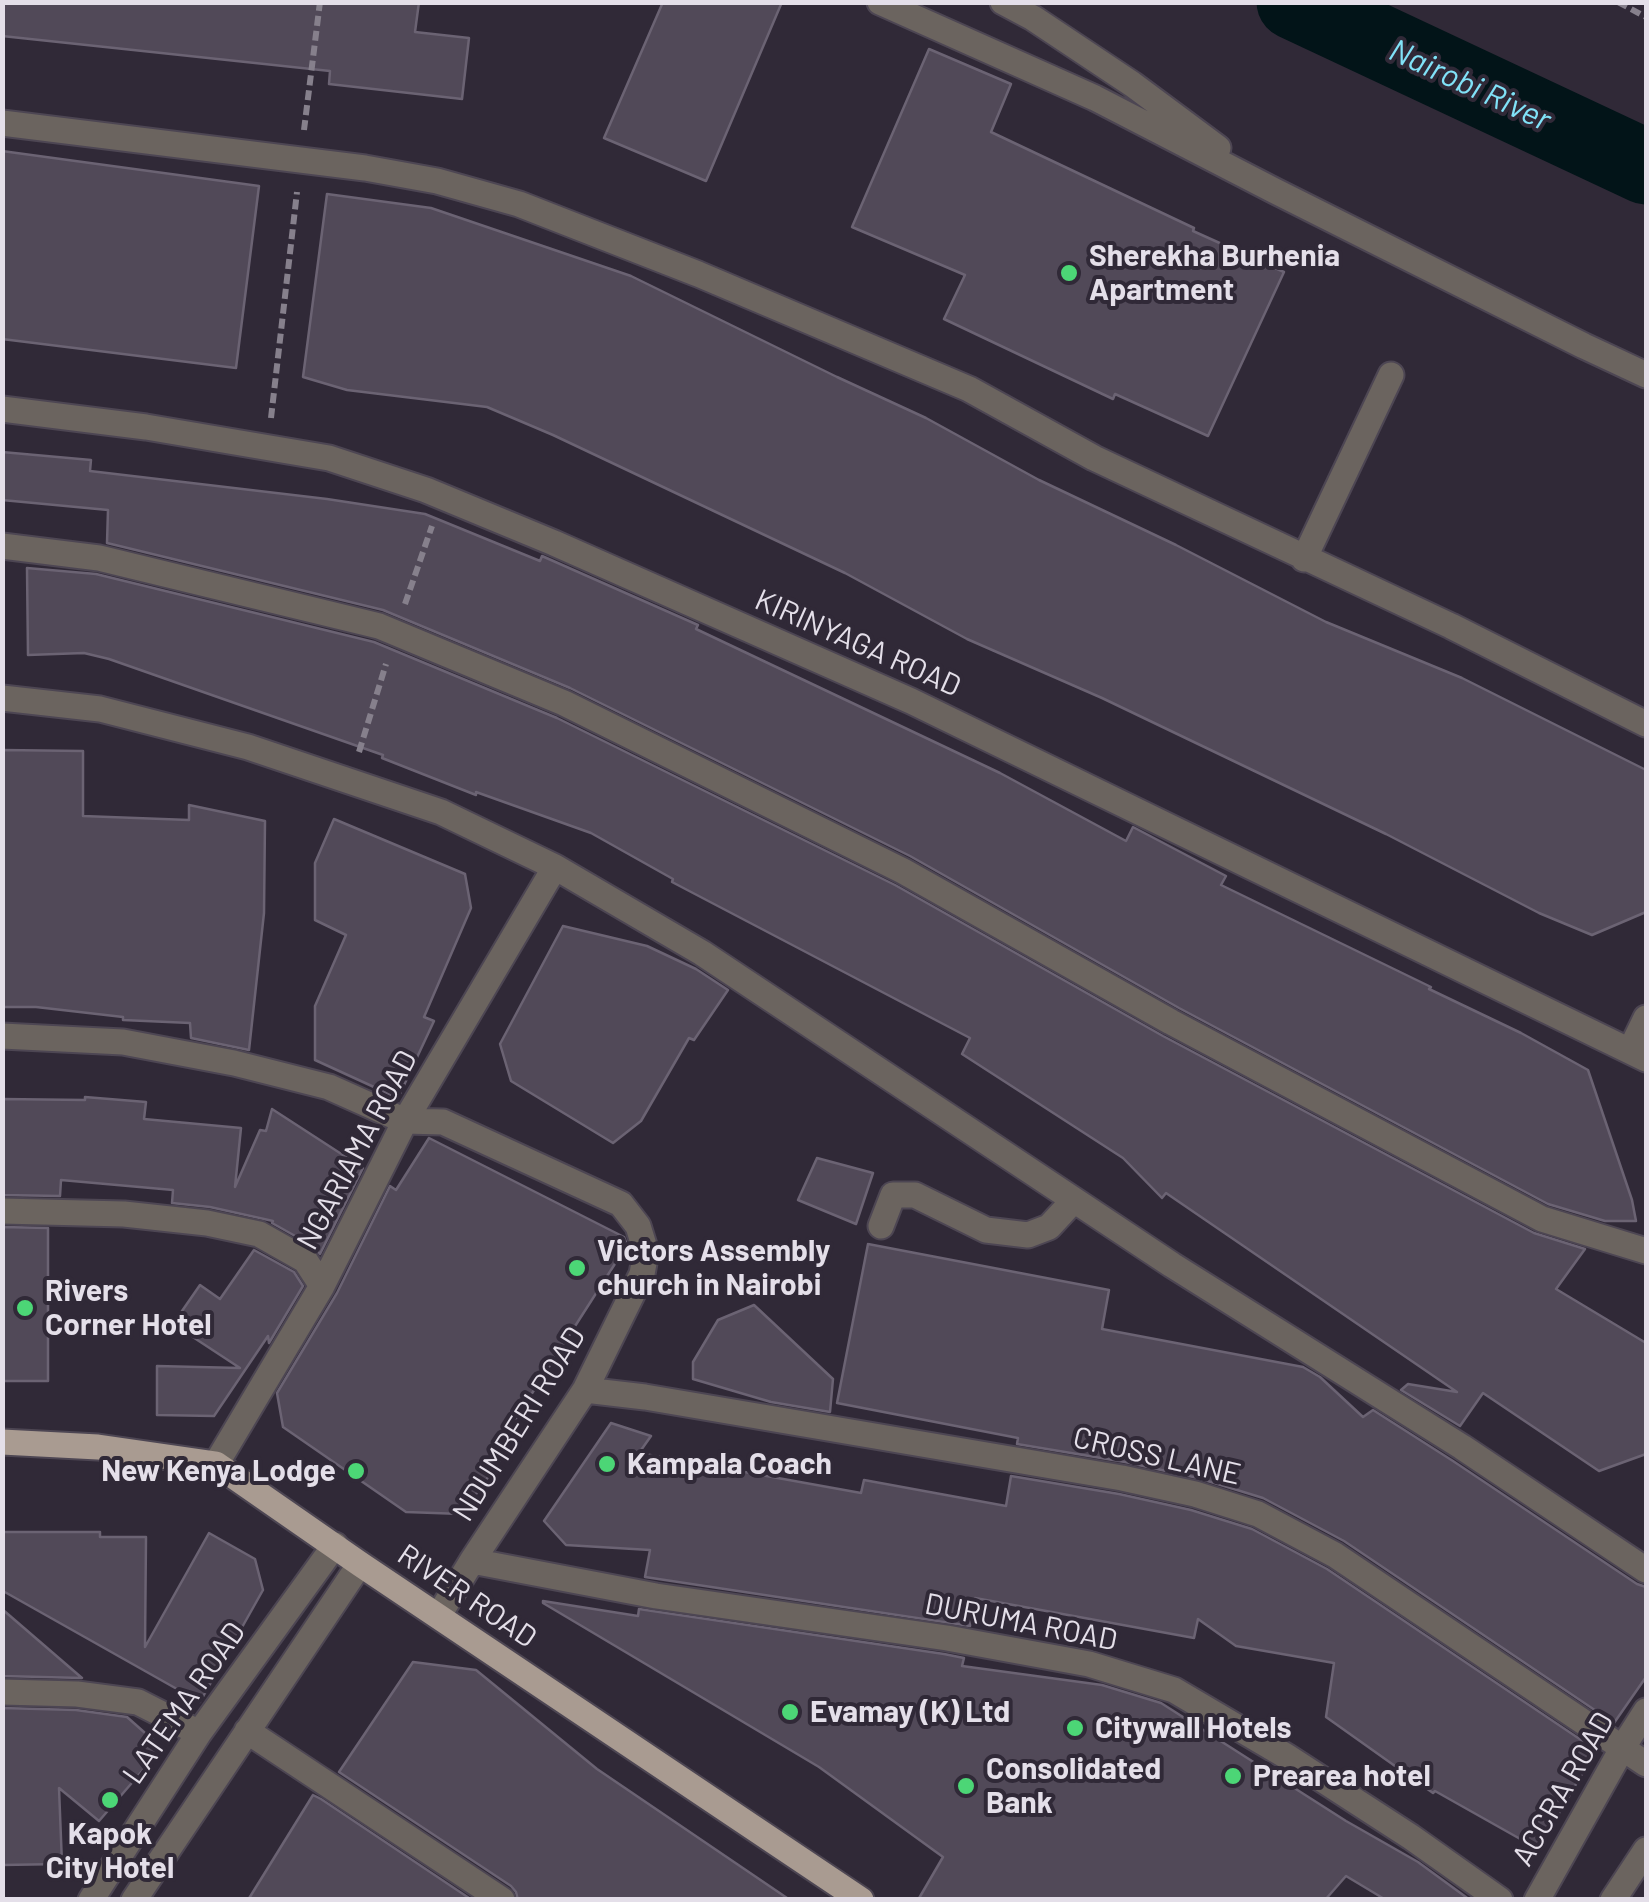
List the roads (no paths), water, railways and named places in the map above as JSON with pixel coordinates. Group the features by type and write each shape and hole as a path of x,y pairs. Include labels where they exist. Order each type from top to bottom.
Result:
{"main road":[{"name":"RIVER ROAD","path":"2,1442 98,1447 216,1464 861,1900"}],"street":[{"path":"880,2 1095,98 1646,376"},
{"path":"1003,2 1132,84 1275,191"},
{"path":"2,124 419,178 519,204 698,274 968,389 1094,458 1451,626 1646,724"},
{"path":"1304,558 1391,375"},
{"name":"KIRINYAGA ROAD","path":"2,408 329,458 426,490 911,700 1638,1055"},
{"path":"2,546 99,558 379,626 564,703 903,871 1171,1022 1542,1219 1646,1251"},
{"path":"2,698 100,709 248,747 442,812 556,867 702,953 1188,1275 1462,1447 1646,1570"},
{"name":"NGARIAMA ROAD","path":"216,1464 322,1286 405,1121 556,867"},
{"path":"1638,1055 1646,1018"},
{"name":"NDUMBERI ROAD","path":"2,1036 123,1042 234,1063 329,1087 405,1121 443,1122 621,1204 638,1226 646,1252 642,1274 585,1390 440,1616"},
{"path":"881,1226 892,1195 915,1195 986,1230 1028,1234 1049,1227 1074,1200"},
{"path":"2,1212 124,1214 207,1223 259,1234 305,1260 322,1286"},
{"name":"CROSS LANE","path":"585,1390 1122,1478 1195,1494 1258,1514 1335,1555 1646,1764"},
{"name":"LATEMA ROAD","path":"92,1900 199,1733 335,1546"},
{"name":"DURUMA ROAD","path":"472,1561 656,1596 947,1638 1090,1664 1174,1690 1286,1756 1500,1900"},
{"path":"142,1897 156,1868 360,1564"},
{"path":"2,1692 78,1694 138,1702 199,1733"},
{"name":"ACCRA ROAD","path":"1537,1900 1646,1711"},
{"path":"247,1732 502,1900"},
{"path":"126,1847 156,1868"},
{"path":"1613,1900 1646,1850"}],"waterway":[{"name":"Nairobi River","path":"1294,2 1646,167"}],"place":[{"name":"Sherekha Burhenia Apartment","path":"1069,273"},
{"name":"Victors Assembly church in Nairobi","path":"577,1268"},
{"name":"Rivers Corner Hotel","path":"25,1308"},
{"name":"Kampala Coach","path":"607,1464"},
{"name":"New Kenya Lodge","path":"356,1471"},
{"name":"Evamay (K) Ltd","path":"790,1712"},
{"name":"Citywall Hotels","path":"1075,1728"},
{"name":"Prearea hotel","path":"1233,1776"},
{"name":"Consolidated Bank","path":"966,1786"},
{"name":"Kapok City Hotel","path":"110,1800"}]}
